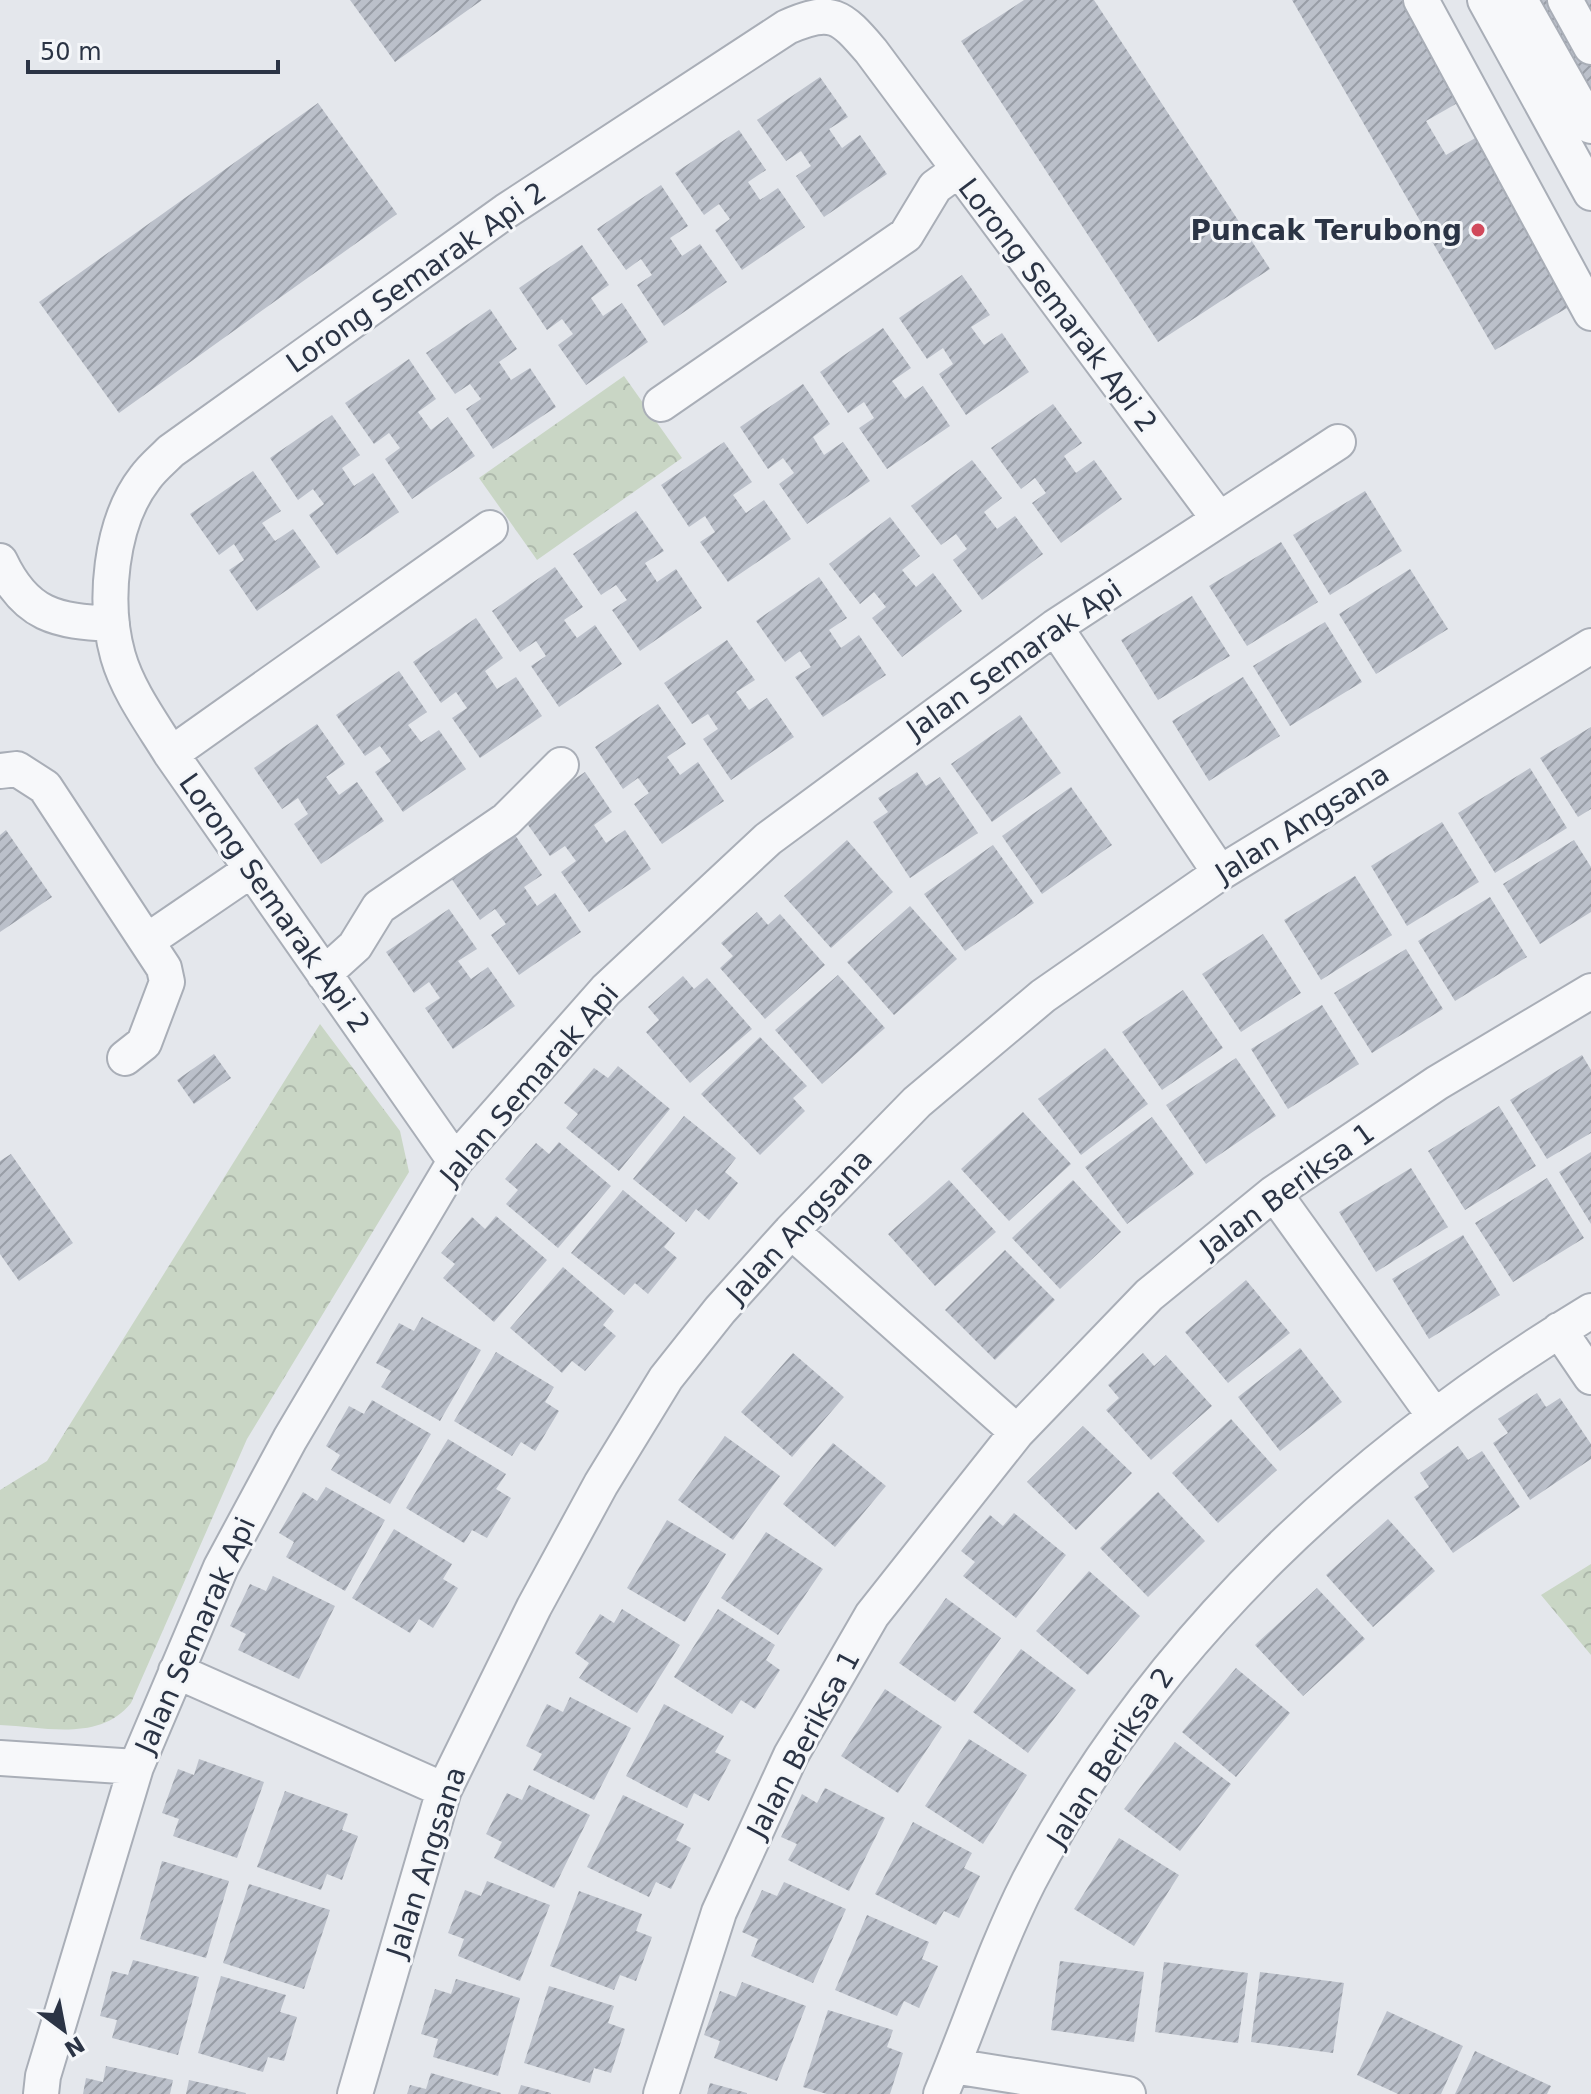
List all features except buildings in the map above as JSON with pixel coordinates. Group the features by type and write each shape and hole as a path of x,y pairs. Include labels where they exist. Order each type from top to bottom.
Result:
{"street":[{"path":"1421,0 1591,313"},
{"path":"1485,0 1591,193"},
{"path":"1520,0 1591,126"},
{"path":"1565,0 1591,47"},
{"name":"Lorong Semarak Api 2","path":"455,1161 171,754 118,657 112,624 116,548 127,508 145,478 171,451 506,211 787,27 831,15 849,25 1218,518"},
{"path":"661,404 906,235 935,187 957,171"},
{"name":"Jalan Semarak Api","path":"41,2094 43,2076 136,1767 176,1671 252,1507 455,1161 606,990 768,839 1055,627 1338,442"},
{"path":"171,754 490,528"},
{"path":"0,561 26,600 44,614 67,621 112,624"},
{"path":"1055,627 1220,873"},
{"name":"Jalan Angsana","path":"355,2094 444,1790 534,1607 658,1391 720,1310 791,1231 917,1102 1032,1005 1220,873 1591,646"},
{"path":"324,974 355,946 379,907 506,820 561,765"},
{"path":"0,771 17,769 45,787 164,968 167,982 144,1043 125,1058"},
{"path":"147,941 251,870"},
{"name":"Jalan Beriksa 1","path":"661,2094 719,1912 791,1755 872,1615 1017,1432 1149,1295 1274,1193 1437,1083 1591,991"},
{"path":"1274,1193 1433,1414"},
{"path":"791,1231 1017,1432"},
{"name":"Jalan Beriksa 2","path":"947,2080 1029,1882 1110,1748 1174,1660 1271,1556 1433,1414 1591,1311"},
{"path":"1559,1330 1591,1377"},
{"path":"176,1671 444,1790"},
{"path":"0,1758 136,1767"},
{"path":"947,2080 1128,2094"}],"green space":[{"path":"624,376 682,458 537,560 479,478"},
{"path":"320,1024 400,1131 409,1172 247,1439 131,1703 118,1715 88,1728 0,1725 0,1490 47,1461"},
{"path":"1591,1564 1591,1655 1541,1595"}],"place":[{"name":"Puncak Terubong","path":"1478,230"}]}
